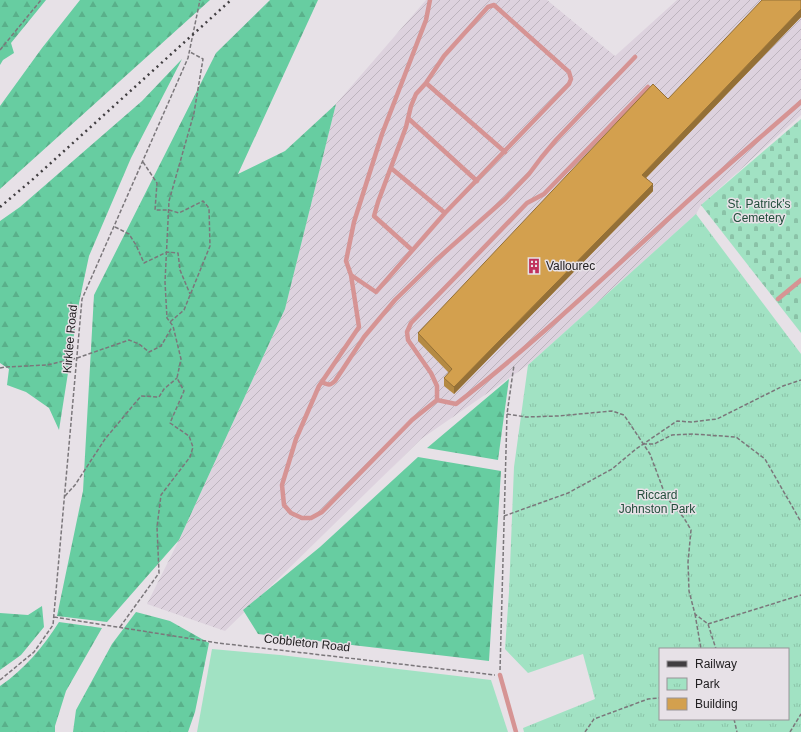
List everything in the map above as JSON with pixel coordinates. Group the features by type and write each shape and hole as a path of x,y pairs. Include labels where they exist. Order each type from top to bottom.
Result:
{"lane":[{"path":"430,0 426,20 382,134 354,222 346,261 351,275 359,327 322,382 296,439 282,485 284,505 291,514 302,518 311,518 322,512 412,420 437,400"},
{"path":"351,275 376,292 445,213 569,84 571,79 569,72 494,5 488,7 444,56 426,83 416,94 411,106 409,119 378,202 374,216 412,250"},
{"path":"322,382 328,385 335,381 364,337 395,300 436,260 524,180 556,140 635,57"},
{"path":"426,83 505,152"},
{"path":"437,400 437,386 431,373 408,340 407,332 411,323 527,203 544,194 648,87"},
{"path":"437,400 456,404 575,304 685,204 801,102"},
{"path":"409,119 477,181"},
{"path":"391,168 445,213"},
{"path":"778,299 801,280"},
{"path":"500,675 516,732"}],"path":[{"path":"0,50 41,0"},
{"name":"Kirklee Road","path":"0,680 34,652 53,626 82,300 188,58 200,0"},
{"path":"65,497 75,485 105,440 141,396 159,397 164,389 177,378 181,359 173,326 167,318 165,282 166,252 169,201 194,113 203,59 190,52"},
{"path":"143,162 157,183 155,210 168,210 179,213 203,201 209,208 210,246 184,310 170,322"},
{"path":"114,226 129,234 144,263 166,252 178,253 180,270 190,294"},
{"path":"0,368 5,366 47,365 77,358 129,340 139,344 149,352 161,346 173,326"},
{"path":"500,675 507,414 515,355"},
{"path":"120,627 159,573 157,527 161,495 190,457 192,446 189,436 170,423 184,391 177,378"},
{"path":"504,516 568,494 612,469 643,444 677,421 691,422 717,419 783,386 801,380"},
{"path":"507,414 526,417 558,416 612,411 624,415 650,454 666,497 684,518 691,530 688,562 689,591 695,614 701,648"},
{"path":"643,444 654,444 672,435 693,434 736,437 765,459 801,522"},
{"path":"708,624 801,595"},
{"path":"695,614 708,624 716,648"},
{"name":"Cobbleton Road","path":"54,617 218,643 500,675"},
{"path":"585,732 594,719 648,699 659,698"},
{"path":"790,732 801,714"},
{"path":"734,720 737,732"}],"shaded area":[{"path":"426,0 547,0 615,56 677,0 801,0 801,115 701,205 696,214 528,365 421,439 225,631 147,604 179,540 285,309 336,104"}],"green space":[{"path":"0,0 46,0 11,43 14,53 3,60 0,65"},
{"path":"80,0 210,0 0,189 0,106 42,48"},
{"path":"270,0 318,0 238,174 285,151 336,104 285,309 179,540 107,622 57,616 83,491 94,295 216,53"},
{"path":"182,59 131,158 89,256 79,303 59,430 49,408 26,392 7,385 9,369 0,363 0,221 20,207 142,101"},
{"name":"St. Patrick's Cemetery","path":"801,119 801,333 701,205"},
{"name":"Riccard Johnston Park","path":"696,214 801,354 801,732 524,732 523,728 595,699 583,654 528,673 505,649 514,467 528,365"},
{"path":"509,379 498,460 427,448"},
{"path":"418,457 501,471 489,661 258,634 243,610 320,547"},
{"path":"42,606 44,627 21,655 0,670 0,613 28,615"},
{"path":"136,612 170,621 209,643 195,712 188,732 73,732 76,710 112,644"},
{"path":"59,622 102,628 66,691 55,726 55,732 0,732 0,686 18,672 33,657"},
{"path":"212,649 280,655 491,680 508,732 197,732"}],"building":[{"name":"Vallourec","path":"762,0 801,0 801,9 642,175 653,184 454,387 444,378 452,369 418,333 653,84 668,99"}],"railway":[{"path":"0,207 32,180 231,0"}],"place":[{"name":"Vallourec","path":"534,266"}]}
